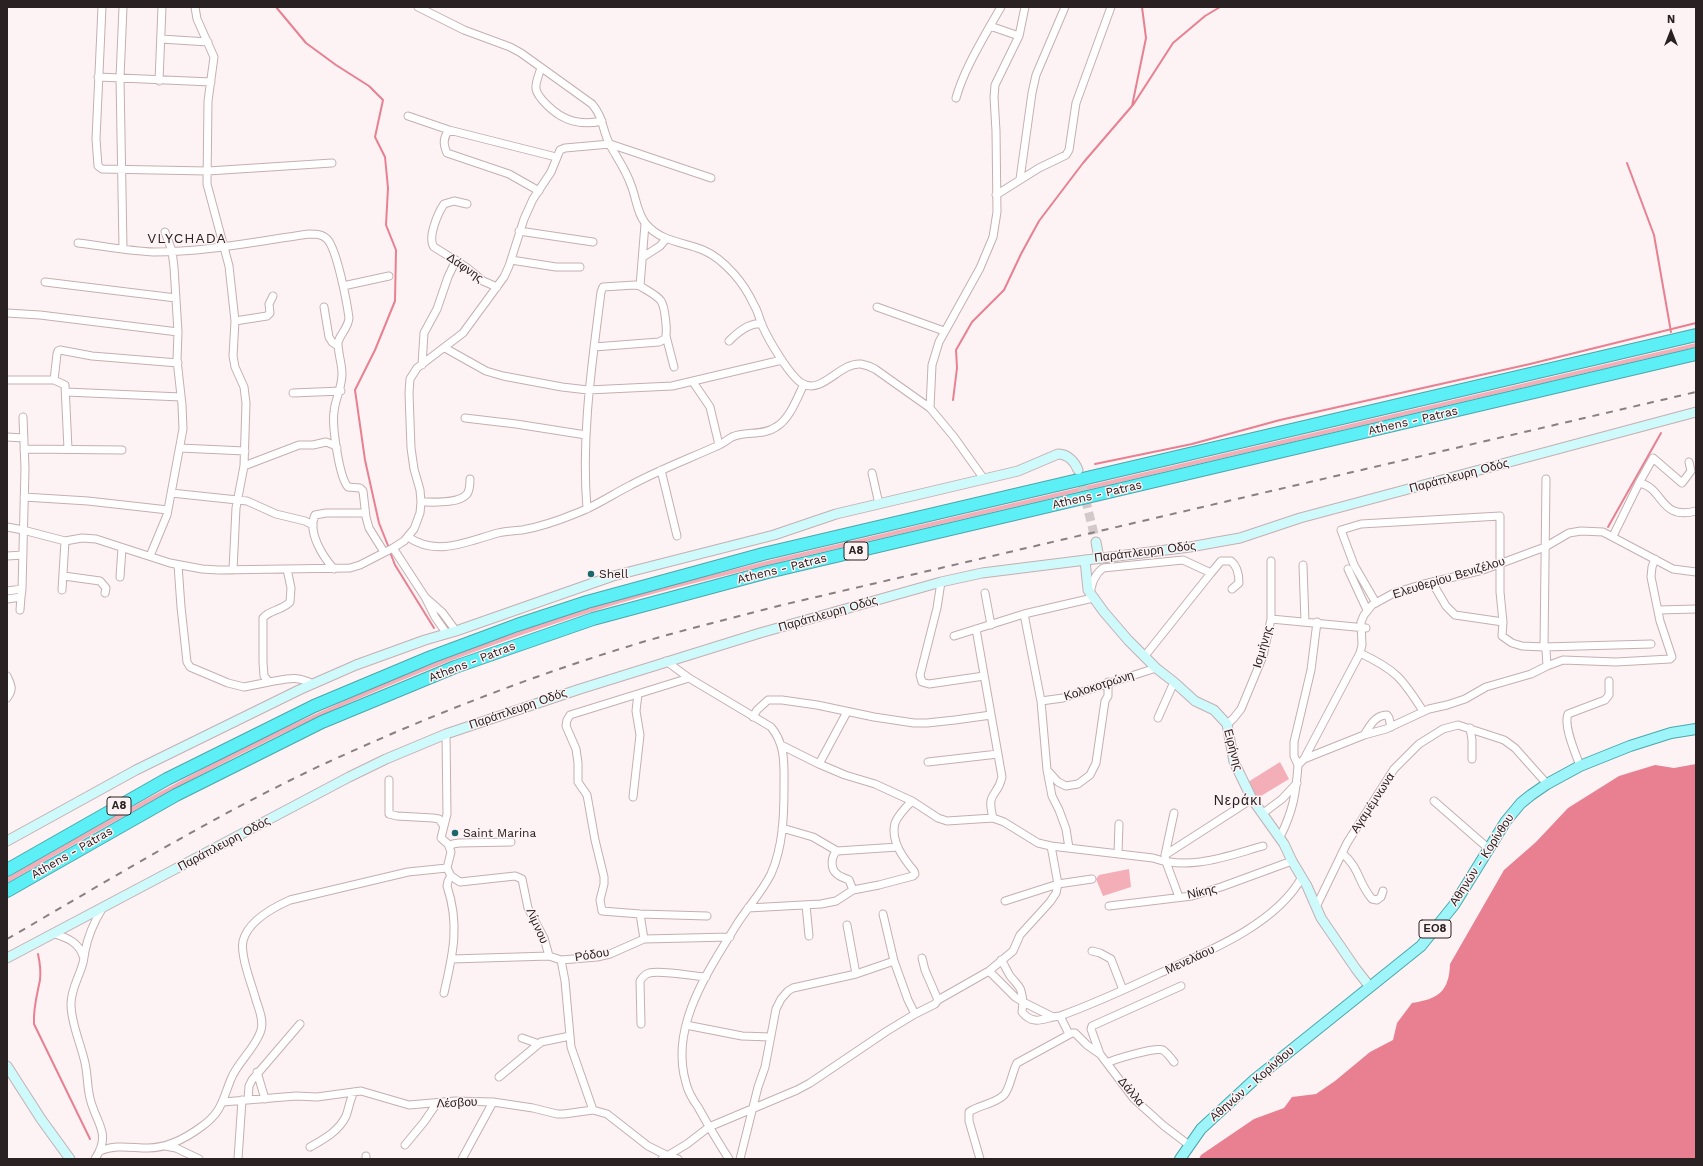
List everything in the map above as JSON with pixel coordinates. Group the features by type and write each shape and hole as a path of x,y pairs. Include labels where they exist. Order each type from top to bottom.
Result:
{"highway":[{"name":"Athens - Patras","path":"7,870 167,779 303,711 431,657 517,625 587,602 769,553 1696,335"},
{"name":"Athens - Patras","path":"7,891 176,795 316,725 443,672 523,642 593,619 768,572 1696,354"}],"main road":[{"name":"Αθηνών - Κορίνθου","path":"1180,1159 1201,1129 1213,1116 1254,1080 1406,959 1426,940 1454,905 1506,821 1521,803 1547,784 1580,766 1652,738 1696,729"}],"street":[{"path":"102,7 96,139 98,166 102,168 121,169 208,171 332,164"},
{"path":"122,248 120,78 123,7"},
{"path":"159,81 162,7"},
{"path":"195,7 197,19 214,57 208,101 208,192 224,246 231,277 235,321 233,356 235,367 244,387 245,394 246,451 234,531 233,570"},
{"path":"418,7 464,30 510,47 592,104 599,112 610,144 628,175 640,214 645,224 655,233 666,239 703,250 725,265 755,305 762,324 782,360 789,370 804,384 810,386 821,384 846,367 861,364 875,369 930,408 954,437 984,479"},
{"path":"956,98 976,50 1001,7"},
{"path":"930,408 932,365 935,354 944,331 990,246 997,220 995,86 1019,36 1024,7"},
{"path":"1020,179 1032,93 1036,75 1065,7"},
{"path":"996,195 1020,179 1066,154 1069,150 1076,102 1111,7"},
{"path":"990,26 1019,36"},
{"path":"161,39 208,42"},
{"path":"540,68 536,89 538,94 555,112 572,121 593,123 602,121"},
{"path":"98,77 159,81 211,82"},
{"path":"408,116 449,130 556,157"},
{"path":"449,130 444,140 447,153 510,174 539,191"},
{"path":"7,527 65,541 96,539 178,566 210,570 334,569 355,567 393,548 408,537 417,522 421,502 420,490 414,469 411,448 408,388 412,375 467,328 504,277 529,206 551,172 560,150 564,148 610,144 711,178"},
{"name":"Δάφνης","path":"468,204 454,201 444,204 436,219 432,234 432,244 434,247 456,260 482,281 497,287"},
{"path":"640,286 645,224"},
{"path":"519,231 593,242"},
{"path":"150,556 168,510 183,428 172,251 165,232"},
{"path":"78,243 140,251 172,251 224,246 309,234 320,234 326,237 330,244 342,286 349,318 348,327 339,340 338,346 342,373 340,391 336,401 333,417 337,448 345,483 348,487 360,488 363,491 365,513 369,528 384,552"},
{"path":"643,257 660,246 666,239"},
{"path":"422,365 425,329 437,310 448,277 456,260"},
{"path":"511,260 556,267 580,267"},
{"path":"342,286 389,276"},
{"path":"45,282 176,298"},
{"path":"587,509 585,482 588,390 603,288 634,285 640,286 662,302 666,336 674,367"},
{"path":"235,321 267,316 270,313 270,304 273,296"},
{"path":"324,307 330,341 338,346"},
{"path":"876,307 944,331"},
{"path":"7,313 40,314 178,332"},
{"path":"729,341 736,334 746,328 757,324 762,324"},
{"path":"594,347 660,342 666,336"},
{"path":"445,348 486,370 503,376 562,387 588,390 672,386 782,360"},
{"path":"54,380 57,354 60,350 92,356 178,362"},
{"path":"7,380 54,380 63,383 66,387 68,449"},
{"path":"693,382 710,407 719,445"},
{"path":"408,537 414,541 424,544 447,547 460,546 503,532 523,530 587,509 661,470 719,445 735,436 767,432 776,428 784,420 804,384"},
{"path":"293,394 340,391"},
{"path":"66,392 181,397"},
{"name":"Παράπλευρη Οδός","path":"7,958 55,934 349,777 386,759 446,734 666,661 941,582 982,573 1190,547 1240,538 1300,518 1696,412"},
{"path":"20,610 22,593 24,497 23,417"},
{"path":"465,418 586,435"},
{"path":"7,437 24,438"},
{"path":"244,466 299,445 313,445 326,442 337,448"},
{"path":"180,448 246,451"},
{"path":"24,449 122,450"},
{"path":"7,841 136,770 313,684 356,665 425,640 613,576 774,535 826,517 1018,471 1060,454 1072,460 1078,470"},
{"path":"1613,536 1653,458 1682,483 1691,471 1689,462"},
{"path":"661,470 677,536"},
{"path":"872,473 879,504"},
{"path":"421,502 447,501 463,498 470,488 470,479"},
{"path":"1546,479 1544,647 1546,650 1547,666"},
{"path":"1639,483 1645,484 1649,487 1670,509 1684,515 1696,512"},
{"path":"172,493 247,501 276,514 305,521 313,525"},
{"path":"24,497 88,501 168,510"},
{"path":"334,569 325,559 320,550 312,521 315,515 365,513"},
{"path":"1376,603 1354,565 1340,530 1350,526 1393,522 1500,516 1502,636 1504,639 1522,646 1544,647 1651,644"},
{"name":"Ελευθερίου Βενιζέλου","path":"1367,610 1394,593 1483,570 1500,564 1513,557 1545,547 1562,536 1574,531 1603,532 1613,536 1672,569 1696,572"},
{"path":"62,590 65,541"},
{"path":"1096,542 1099,558"},
{"path":"120,577 122,548"},
{"path":"393,548 425,597 442,612 452,632"},
{"path":"7,556 23,555"},
{"path":"1298,765 1304,760 1364,735 1390,727 1423,711 1465,699 1486,687 1531,674 1563,660 1602,662 1670,659 1672,657 1658,610 1651,577 1655,559"},
{"name":"Ειρήνης","path":"1085,560 1087,586 1092,596 1144,657 1195,701 1214,710 1227,724 1234,762 1252,799 1280,837 1292,862 1302,877 1321,918 1370,987"},
{"path":"954,636 1024,614 1092,596 1092,582 1098,572 1103,568 1183,560 1211,573"},
{"path":"1144,657 1221,561 1231,561 1236,568 1239,584 1232,589"},
{"name":"Ισμήνης","path":"1227,724 1233,719 1240,709 1263,656 1271,619 1271,561"},
{"path":"1303,565 1305,622"},
{"path":"178,566 187,662 190,667 222,681 244,687 295,678 303,679 313,684"},
{"path":"269,682 264,676 263,618 266,614 282,609 290,602 291,588 287,569"},
{"path":"1304,760 1360,652 1362,644 1364,627 1361,622 1367,610 1348,569"},
{"path":"64,576 100,581 106,588 105,593"},
{"path":"941,582 937,608 920,675 922,682 928,684 984,676"},
{"path":"1432,582 1446,606 1455,615 1502,622"},
{"path":"7,591 22,593"},
{"path":"7,599 22,593"},
{"path":"985,593 991,625"},
{"path":"1658,610 1696,609"},
{"path":"1024,614 1041,702 1047,770 1052,796 1066,829 1069,848"},
{"path":"1271,619 1364,627"},
{"path":"1280,837 1293,807 1298,765 1294,756 1294,742 1310,670 1317,622"},
{"path":"976,629 1002,777 998,788 990,799 993,818"},
{"path":"1360,652 1393,671 1406,685 1423,711"},
{"path":"666,661 689,678 771,727 777,734 782,745 785,764 782,828 775,862 771,873 706,977 700,988 686,1025 682,1055 685,1082 709,1127 729,1159"},
{"name":"Κολοκοτρώνη","path":"1041,702 1063,698 1108,682 1156,668"},
{"path":"7,676 12,687 12,692 7,698"},
{"path":"689,678 570,715 566,726 577,754 578,782 587,794 595,840 604,877 600,900 602,911 707,916"},
{"path":"1580,766 1568,729 1568,714 1605,700 1609,695 1609,681"},
{"path":"1047,770 1052,777 1062,785 1066,786 1078,784 1090,775 1096,763 1105,701 1108,696 1108,682"},
{"path":"1158,718 1174,682"},
{"path":"634,797 637,752 640,735 636,711 638,694"},
{"path":"753,717 768,700 782,700 817,705 900,721 928,723 991,715"},
{"path":"819,764 847,712"},
{"path":"1364,735 1373,721 1384,715 1387,715 1389,718 1390,727"},
{"name":"Αγαμέμνωνα","path":"1316,907 1342,853 1384,784 1406,755 1437,732 1451,726 1458,725 1470,728"},
{"path":"1470,728 1472,740 1472,760"},
{"path":"1470,728 1510,744 1547,784"},
{"path":"444,992 452,959 455,917 447,886 451,876 447,868 451,852 449,847 441,838 443,825 447,814 446,734"},
{"path":"782,745 819,764 840,773 875,784 912,801 938,818 947,821 993,818 1004,822 1038,843 1051,846 1118,853 1187,863 1209,861 1263,846"},
{"path":"928,762 998,754"},
{"path":"389,780 388,810 391,816 433,818 438,819 443,825"},
{"path":"1262,814 1282,799 1297,783"},
{"path":"1165,859 1252,799"},
{"path":"748,908 806,906 836,901 853,890 913,876 915,874 914,871 903,857 896,841 895,824 912,801"},
{"path":"1434,801 1489,849"},
{"path":"1174,813 1165,859 1179,896"},
{"path":"1118,853 1119,824"},
{"path":"782,828 808,835 837,851 898,846"},
{"path":"449,847 458,842 512,842"},
{"path":"665,1157 709,1127 797,1090 810,1083 887,1031 989,971 1013,951 1020,935 1050,902 1056,893 1058,884 1051,846"},
{"path":"837,851 833,856 833,869 836,874 849,880 853,890"},
{"path":"1342,853 1351,860 1356,868 1365,891 1372,899 1377,900 1381,897 1383,891"},
{"name":"Νίκης","path":"1109,906 1179,896 1192,896 1292,862"},
{"path":"100,1151 108,1147 149,1148 178,1141 202,1126 215,1114 223,1102 233,1075 261,1030 260,1012 243,949 243,942 246,934 254,923 276,906 290,900 408,872 447,868"},
{"name":"Λίμνου","path":"451,876 460,882 515,876 522,879 528,908 544,938 549,956"},
{"name":"Μενελάου","path":"1023,1002 1022,1012 1028,1018 1044,1021 1123,990 1217,947 1252,927 1285,900 1302,877"},
{"path":"1005,901 1058,884 1092,880"},
{"path":"806,906 809,936"},
{"path":"95,1159 102,1144 101,1127 91,1102 85,1065 71,1004 73,991 94,923 102,909"},
{"path":"640,914 644,939"},
{"path":"883,914 894,961 908,1000 915,1014"},
{"path":"847,925 856,974"},
{"path":"55,934 77,944 81,949 84,958"},
{"name":"Ρόδου","path":"452,959 549,956 561,960 597,957 610,954 644,939 730,937"},
{"path":"1092,951 1100,953 1111,959 1123,990"},
{"path":"922,958 925,970 938,1000"},
{"path":"561,960 565,981 570,1036 576,1062 593,1110"},
{"path":"1002,960 1012,978 1018,982 1022,992 1023,1002"},
{"path":"740,1159 765,1067 776,1009 788,991 793,988 856,974 894,961"},
{"path":"989,971 1015,997 1056,1016 1070,1034"},
{"path":"641,1024 640,981 642,977 648,974 656,973 706,977"},
{"name":"Δάλλα","path":"1181,986 1092,1026 1092,1031 1100,1054 1134,1100 1189,1145"},
{"path":"238,1159 245,1100 249,1086 257,1072 300,1024"},
{"path":"686,1025 742,1036 770,1037"},
{"path":"980,1159 969,1121 969,1112 1003,1096 1007,1090 1017,1063 1070,1034 1075,1033 1087,1045 1100,1054"},
{"path":"499,1077 539,1044 550,1039 570,1036"},
{"path":"522,1038 539,1044"},
{"path":"1107,1063 1118,1058 1156,1049 1164,1052 1174,1062"},
{"path":"7,1066 41,1119 70,1159"},
{"path":"257,1072 264,1099"},
{"path":"310,1147 330,1135 339,1126 346,1116 354,1092"},
{"name":"Λέσβου","path":"223,1102 296,1096 317,1097 354,1092 370,1093 381,1098 409,1105 455,1101 493,1102 533,1108 557,1114 593,1110 607,1114 648,1146 665,1157 678,1159"},
{"path":"462,1159 493,1102"},
{"path":"405,1145 437,1103"},
{"path":"162,1146 176,1148 199,1159"}],"shaded area":[{"path":"1696,343 1696,347 784,561 663,591 591,612 521,635 419,673 318,717 239,755 122,817 7,883 7,878 167,788 249,745 366,691 434,663 537,625 607,603 783,557"},
{"path":"1280,762 1289,779 1256,799 1248,782"},
{"path":"1696,764 1696,1159 1199,1159 1201,1155 1254,1119 1284,1108 1292,1097 1316,1094 1335,1081 1370,1052 1393,1040 1397,1023 1412,1003 1429,999 1444,988 1449,974 1450,964 1504,870 1536,842 1568,808 1619,776 1655,765 1674,768"},
{"path":"1129,869 1131,887 1103,896 1096,879 1099,875"}],"waterway":[{"path":"276,7 306,43 336,65 369,86 383,100 375,137 385,157 388,188 386,225 396,250 395,301 375,350 355,390 365,460 379,523 389,548"},
{"path":"953,400 957,368 956,350 972,322 1004,290 1039,221 1083,163 1132,106 1146,38 1142,7"},
{"path":"1133,105 1173,43 1205,16 1220,7"},
{"path":"1627,163 1654,235 1671,332"},
{"path":"1095,464 1192,444 1280,420 1530,364 1696,323"},
{"path":"1608,527 1661,433"},
{"path":"390,552 395,565 434,628"},
{"path":"38,954 40,980 35,1007 34,1024 90,1139"}],"tunnel":[{"path":"1079,473 1096,542"}],"railway":[{"path":"7,939 203,826 283,784 363,746 403,729 564,667 663,636 782,605 1696,392"}],"place":[{"name":"Shell","path":"591,574"},
{"name":"Saint Marina","path":"455,833"}],"district":[{"name":"VLYCHADA","path":"187,239"},
{"name":"Νεράκι","path":"1238,801"}]}
